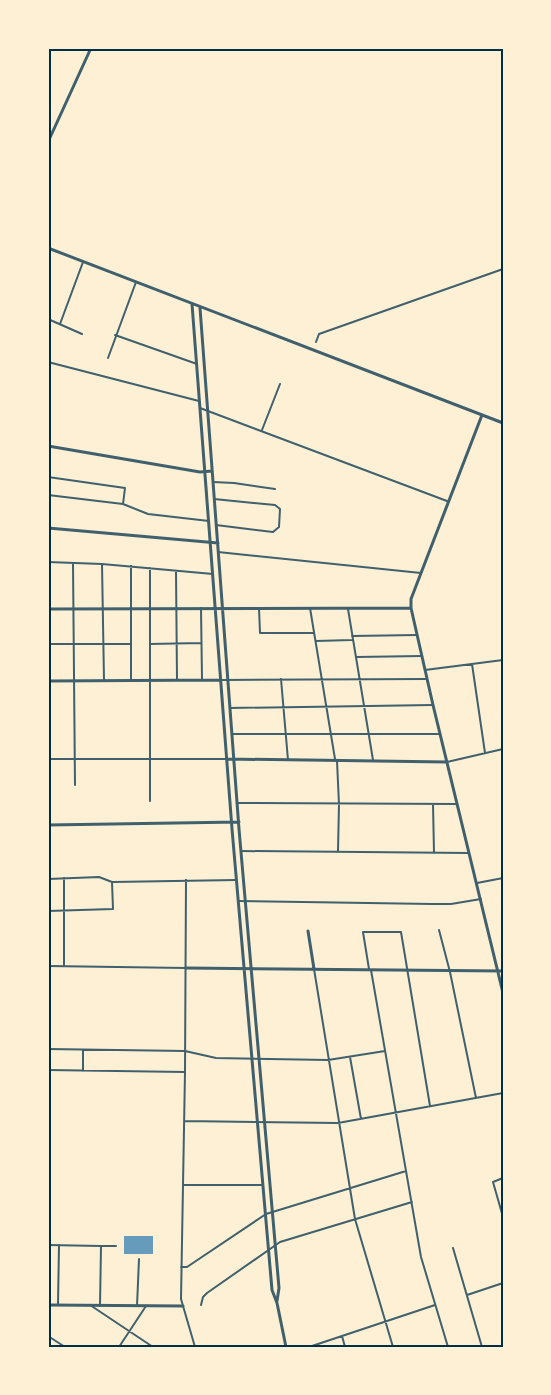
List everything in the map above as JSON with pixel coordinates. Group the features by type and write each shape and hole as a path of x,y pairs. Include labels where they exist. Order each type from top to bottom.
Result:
{"street":[{"path":"48,142 91,48"},
{"path":"48,248 503,423"},
{"path":"60,324 83,262"},
{"path":"316,342 319,334 503,269"},
{"path":"108,358 136,282"},
{"path":"192,304 231,823 272,1290 286,1347"},
{"path":"200,308 238,822 279,1288 277,1303"},
{"path":"48,319 82,334"},
{"path":"115,335 197,364"},
{"path":"48,362 200,401"},
{"path":"262,430 280,384"},
{"path":"200,408 448,501"},
{"path":"482,415 411,599 411,608 503,993"},
{"path":"48,446 205,472 212,471"},
{"path":"48,477 125,488 123,504"},
{"path":"213,482 275,489"},
{"path":"48,495 123,504 148,514 209,520"},
{"path":"214,498 275,505 280,509 279,527 273,532 216,525"},
{"path":"48,528 218,543"},
{"path":"218,552 421,573"},
{"path":"48,562 131,566 213,574"},
{"path":"73,563 75,786"},
{"path":"102,564 104,680"},
{"path":"131,566 131,680"},
{"path":"150,568 150,801"},
{"path":"176,570 177,680"},
{"path":"201,608 202,680"},
{"path":"259,608 260,633 314,633"},
{"path":"310,608 336,761 339,804 338,852"},
{"path":"48,609 411,608"},
{"path":"348,609 373,761"},
{"path":"352,636 417,635"},
{"path":"315,641 352,640"},
{"path":"150,644 201,643"},
{"path":"48,644 132,644"},
{"path":"356,657 422,656"},
{"path":"425,670 503,660"},
{"path":"472,664 485,753"},
{"path":"281,679 288,761"},
{"path":"48,681 427,679"},
{"path":"230,708 365,708 433,705"},
{"path":"232,734 440,734"},
{"path":"48,759 447,762 503,749"},
{"path":"237,803 457,804"},
{"path":"433,804 434,853"},
{"path":"48,825 238,822"},
{"path":"241,851 469,853"},
{"path":"64,878 64,966"},
{"path":"48,879 99,878 112,882 236,880"},
{"path":"477,883 503,878"},
{"path":"186,880 181,1299 195,1347"},
{"path":"48,910 113,909 112,882"},
{"path":"238,901 451,904 481,899"},
{"path":"439,930 476,1098"},
{"path":"308,931 355,1219 393,1347"},
{"path":"430,1106 401,932 363,932 421,1257 448,1347"},
{"path":"48,966 503,971"},
{"path":"48,1049 185,1051 216,1058 328,1060 385,1051"},
{"path":"83,1050 83,1071"},
{"path":"350,1056 361,1119"},
{"path":"48,1070 185,1072"},
{"path":"184,1121 338,1123 503,1093"},
{"path":"181,1267 187,1267 266,1214 406,1171"},
{"path":"503,1178 494,1182 503,1217"},
{"path":"183,1185 263,1185"},
{"path":"201,1305 207,1293 280,1242 412,1202"},
{"path":"48,1245 116,1246"},
{"path":"58,1305 59,1245"},
{"path":"100,1306 101,1246"},
{"path":"453,1248 482,1347"},
{"path":"137,1306 139,1259"},
{"path":"467,1295 503,1283"},
{"path":"48,1305 183,1306"},
{"path":"90,1305 152,1347"},
{"path":"309,1347 435,1305"},
{"path":"119,1347 146,1306"},
{"path":"48,1336 65,1347"},
{"path":"342,1336 345,1347"}],"water":[{"path":"124,1236 153,1236 153,1254 124,1254"}]}
